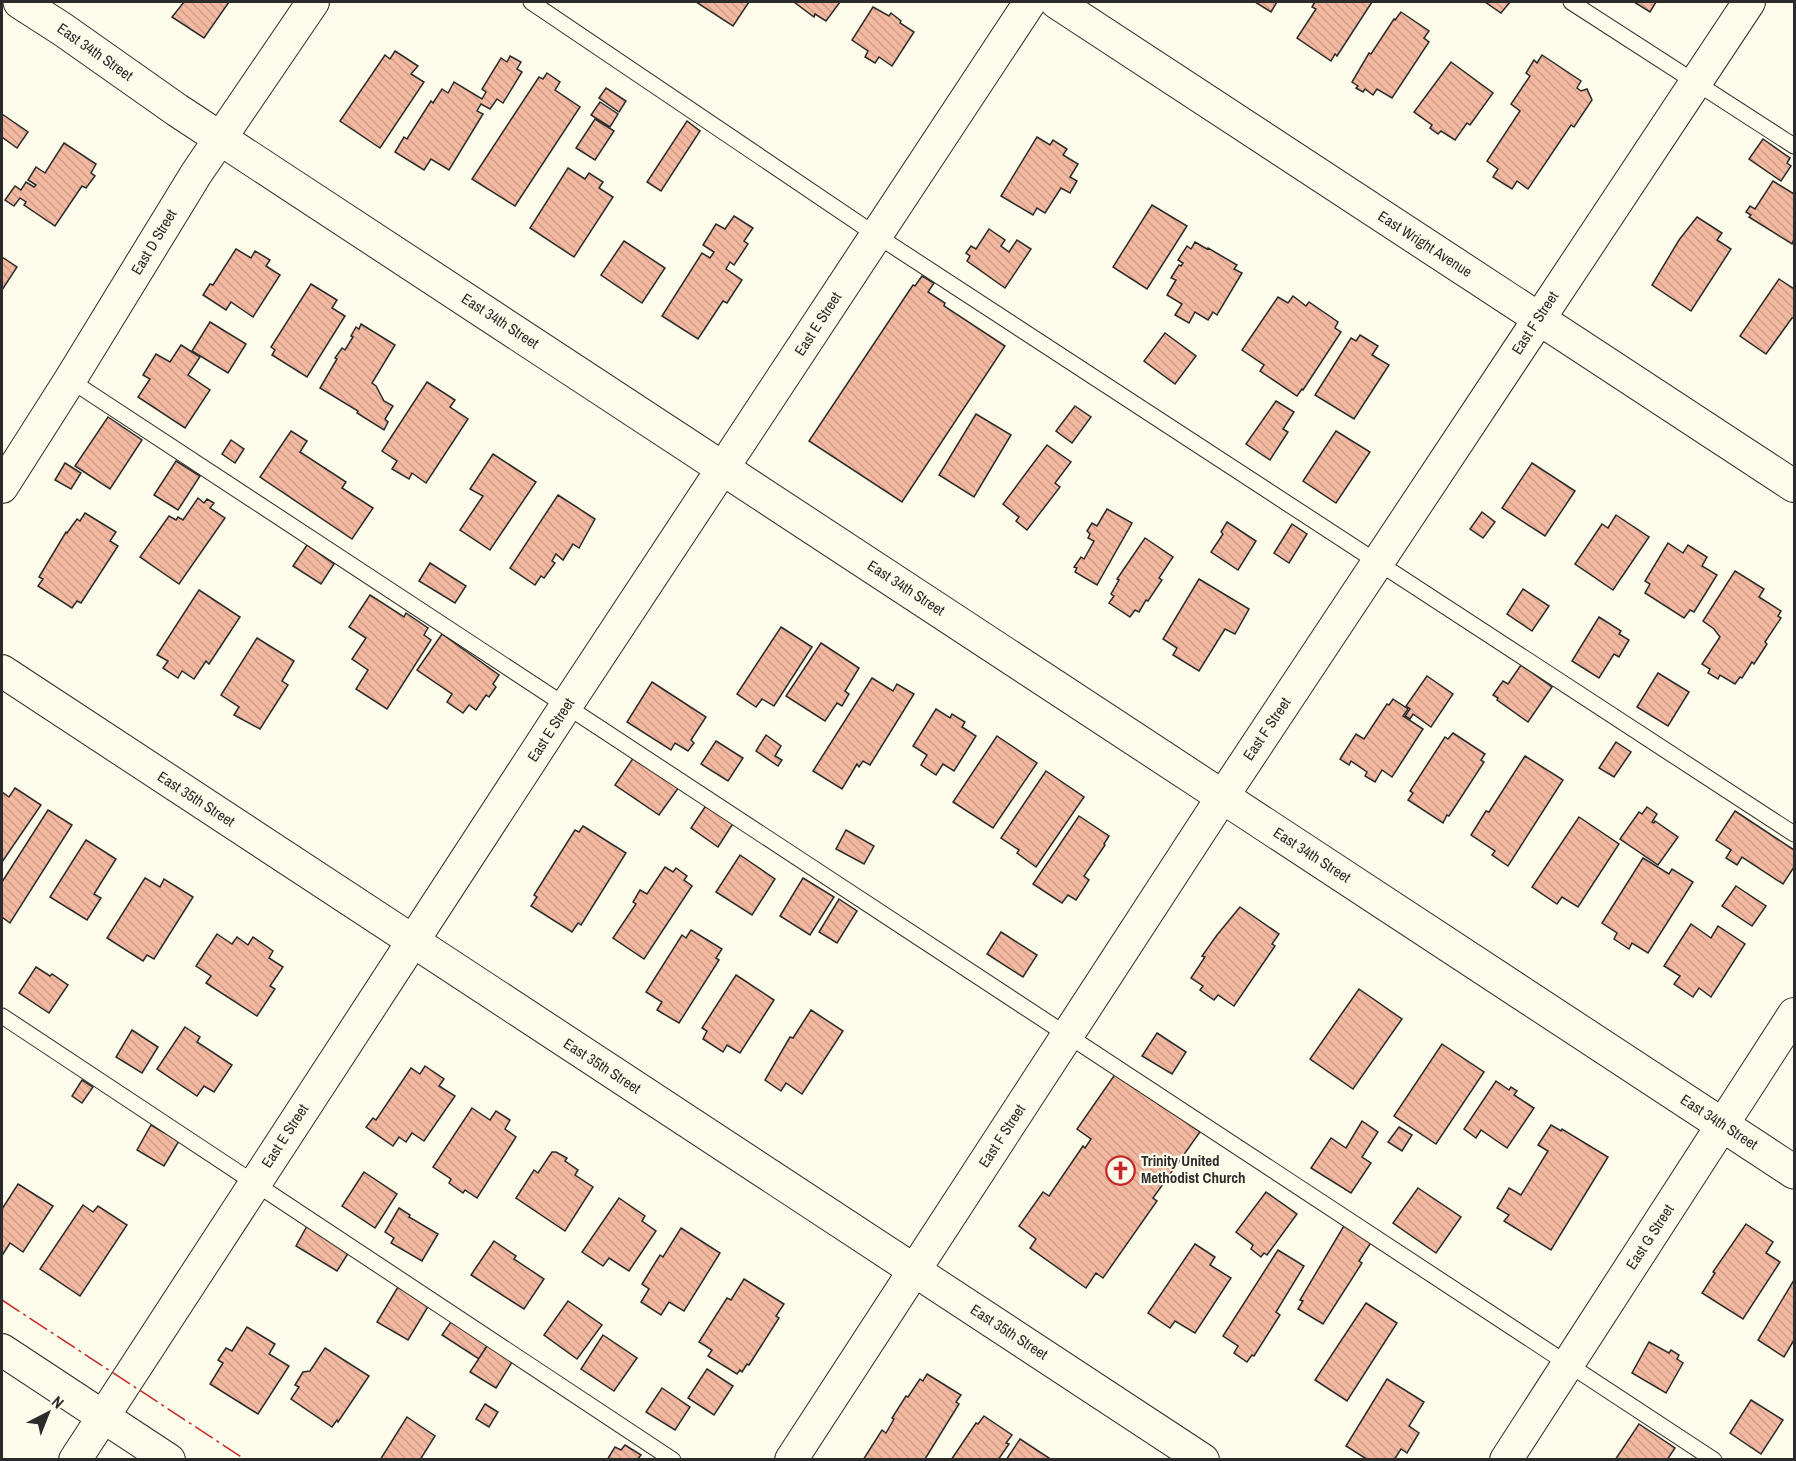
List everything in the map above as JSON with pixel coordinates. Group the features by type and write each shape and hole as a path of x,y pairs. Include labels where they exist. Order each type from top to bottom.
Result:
{"street":[{"name":"East 34th Street","path":"20,2 177,110 1794,1172"},
{"name":"East D Street","path":"2,487 196,174 313,2"},
{"name":"East E Street","path":"75,1460 566,706 1030,2"},
{"name":"East Wright Avenue","path":"1056,2 1794,486"},
{"name":"East F Street","path":"791,1460 1223,796 1749,2"},
{"name":"East 35th Street","path":"2,671 1203,1460"},
{"name":"East G Street","path":"1506,1460 1794,1014"},
{"path":"2,1350 169,1460"}],"lane":[{"path":"531,2 876,235 1794,834"},
{"path":"1571,2 1794,146"},
{"path":"70,380 1714,1460"},
{"path":"2,1016 674,1460"}],"building":[{"path":"184,2 229,2 204,38 172,17"},
{"path":"696,2 749,2 733,26"},
{"path":"794,2 840,2 826,21 815,14 814,17"},
{"path":"1255,2 1277,2 1271,12"},
{"path":"1315,2 1372,2 1337,56 1335,54 1331,61 1297,38 1316,9 1312,7"},
{"path":"1485,2 1510,2 1501,13"},
{"path":"1634,2 1656,2 1650,12"},
{"path":"873,7 889,16 891,13 901,21 900,23 914,32 892,66 879,57 875,63 865,57 868,51 852,40"},
{"path":"1401,12 1429,31 1424,38 1429,42 1392,98 1377,89 1373,95 1365,89 1363,92 1352,82 1369,53 1371,54"},
{"path":"395,51 418,66 411,74 424,82 380,148 340,121 385,55 390,59"},
{"path":"1542,55 1581,81 1577,88 1581,91 1587,89 1592,100 1574,127 1571,125 1528,189 1517,181 1512,189 1493,177 1498,169 1487,161 1520,111 1511,104 1530,76 1526,73 1534,60 1537,63"},
{"path":"510,56 521,62 517,69 522,72 503,103 497,99 490,109 481,104 477,111 483,114 449,170 431,159 424,170 395,152 404,137 407,139 431,101 433,103 442,89 448,93 454,82 482,99 486,92 482,89 501,58 507,62"},
{"path":"1451,62 1493,93 1470,125 1467,123 1455,140 1441,131 1438,134 1430,128 1432,125 1414,112"},
{"path":"547,73 560,82 555,90 580,107 515,206 472,179 539,77 543,79"},
{"path":"606,88 626,101 619,112 599,98"},
{"path":"600,102 618,114 610,127 591,115"},
{"path":"2,114 28,132 17,148 2,137"},
{"path":"595,119 614,131 595,160 576,148"},
{"path":"687,121 700,131 661,191 647,182"},
{"path":"1037,137 1050,145 1053,140 1067,149 1063,155 1078,164 1070,177 1077,181 1070,193 1061,188 1045,213 1037,208 1033,215 1001,196"},
{"path":"1763,139 1790,158 1787,163 1791,166 1781,181 1749,159"},
{"path":"64,143 96,164 91,173 95,176 86,188 82,186 55,226 24,205 26,202 20,198 14,206 5,200 15,186 21,190 26,182 34,187 36,185 28,180 36,167 45,173"},
{"path":"568,168 585,179 589,173 603,182 599,188 613,197 574,257 530,228"},
{"path":"1773,181 1794,194 1792,244 1749,217 1751,215 1746,212 1750,206 1755,209"},
{"path":"1152,205 1187,226 1147,289 1113,267"},
{"path":"734,216 753,228 744,241 748,244 734,265 730,262 726,269 742,280 727,303 723,301 698,339 662,316 702,253 710,258 714,252 703,245 716,224 725,229"},
{"path":"1697,217 1722,233 1717,240 1731,249 1691,311 1652,285 1679,240"},
{"path":"989,229 1005,240 1001,246 1009,252 1017,240 1031,249 1005,288 967,261 970,256 966,253 971,246 976,249"},
{"path":"624,241 665,268 642,303 601,275"},
{"path":"1195,242 1237,265 1234,269 1242,273 1217,315 1213,312 1208,320 1195,312 1189,323 1175,315 1182,304 1167,295 1176,280 1171,278 1179,265 1183,263 1178,260 1187,246 1191,249"},
{"path":"236,249 251,258 255,251 270,260 266,266 280,275 253,317 231,302 226,310 203,295 210,284 213,285"},
{"path":"2,257 17,267 2,290"},
{"path":"922,276 934,283 928,292 945,303 944,306 1005,346 902,502 809,441 913,285 915,286"},
{"path":"1779,279 1794,289 1794,318 1766,354 1740,336"},
{"path":"311,284 337,300 332,308 345,316 307,377 272,355 275,350 271,347"},
{"path":"1293,296 1306,306 1309,302 1338,322 1335,328 1341,332 1297,396 1260,371 1264,365 1242,350 1278,297 1288,303"},
{"path":"210,322 246,344 228,373 192,351"},
{"path":"361,324 395,345 372,383 384,401 393,406 385,419 388,422 384,430 320,388 337,359 335,358 342,348 345,350 356,327 359,329"},
{"path":"1165,333 1196,356 1175,384 1144,361"},
{"path":"1360,335 1378,346 1372,355 1389,365 1354,419 1315,395 1351,338 1356,341"},
{"path":"181,345 200,357 188,375 210,390 185,428 138,397 150,379 143,375 156,354 170,362"},
{"path":"427,382 455,400 450,407 468,419 426,483 412,473 409,479 392,469 397,461 382,451"},
{"path":"1276,401 1294,412 1283,429 1288,432 1270,460 1246,444"},
{"path":"1075,406 1091,417 1072,443 1056,431"},
{"path":"976,414 1011,435 974,497 939,475"},
{"path":"108,417 142,440 110,489 75,466"},
{"path":"291,431 307,441 300,452 346,482 342,488 373,508 352,539 260,477"},
{"path":"1336,431 1370,452 1336,503 1303,481"},
{"path":"231,440 244,449 235,463 222,454"},
{"path":"1047,445 1071,462 1055,483 1060,487 1027,530 1016,521 1019,517 1003,504"},
{"path":"493,454 536,482 490,550 460,530 483,496 470,489"},
{"path":"176,461 200,476 178,510 154,495"},
{"path":"65,463 81,473 71,489 55,480"},
{"path":"1532,463 1575,491 1545,536 1502,508"},
{"path":"558,495 595,519 579,548 573,544 563,560 556,554 552,561 555,563 544,578 541,576 535,585 510,568"},
{"path":"198,498 204,503 207,499 214,503 210,508 225,518 179,584 140,557 169,516 176,520 178,517 183,520"},
{"path":"1107,509 1132,523 1097,585 1075,572 1077,568 1074,567 1081,557 1084,559 1094,541 1088,538 1090,534 1087,531 1092,523 1097,526"},
{"path":"1482,512 1495,522 1483,538 1470,529"},
{"path":"85,513 116,532 110,541 118,546 81,603 77,601 72,608 38,586 43,579 39,577 66,532 77,519 80,521"},
{"path":"1616,515 1649,537 1613,590 1575,564 1602,524 1608,528"},
{"path":"1227,522 1256,541 1238,570 1211,552 1223,534 1221,532"},
{"path":"1292,524 1307,534 1289,563 1274,553"},
{"path":"1145,538 1173,557 1148,601 1146,600 1139,612 1135,610 1130,617 1109,603 1114,596 1111,594 1119,580 1117,579"},
{"path":"1668,543 1683,553 1688,545 1707,557 1702,566 1717,575 1694,612 1690,610 1684,618 1645,593 1650,584 1645,581"},
{"path":"307,545 334,564 321,584 293,566"},
{"path":"430,563 466,586 455,603 419,581"},
{"path":"1735,571 1764,589 1759,597 1781,611 1778,616 1781,618 1754,664 1752,662 1742,678 1740,677 1735,684 1720,675 1718,679 1708,673 1710,669 1702,664 1720,637 1703,621"},
{"path":"1199,579 1249,609 1235,634 1225,629 1199,671 1173,655 1177,648 1163,639"},
{"path":"1523,589 1549,606 1532,631 1507,614"},
{"path":"199,590 240,617 209,664 206,661 194,679 182,671 178,678 163,668 168,661 157,655"},
{"path":"370,595 404,617 406,613 428,628 424,635 431,640 387,709 356,689 368,670 352,659 366,638 349,627"},
{"path":"1599,617 1621,631 1619,634 1629,640 1619,657 1614,654 1599,678 1572,661"},
{"path":"781,627 812,647 774,706 762,699 756,707 737,694"},
{"path":"442,634 499,675 493,684 496,687 489,697 486,695 476,710 469,705 463,713 447,702 452,694 417,670"},
{"path":"257,638 294,661 282,681 288,685 260,729 234,715 239,707 221,695"},
{"path":"821,643 859,668 845,691 849,694 842,706 837,703 825,721 786,696"},
{"path":"1521,665 1552,687 1528,722 1493,695 1503,681 1508,684"},
{"path":"1658,673 1689,692 1668,726 1637,707"},
{"path":"1427,676 1453,694 1431,727 1413,714 1410,719 1405,716 1410,709 1406,706"},
{"path":"872,678 893,691 897,684 914,694 870,765 863,761 859,767 857,764 842,789 813,771"},
{"path":"652,682 706,717 691,740 694,743 688,751 675,743 671,750 627,722"},
{"path":"1393,699 1408,709 1403,716 1423,729 1392,777 1382,770 1375,782 1365,776 1367,772 1351,761 1349,765 1340,759 1356,734 1364,739 1387,704 1389,705"},
{"path":"936,709 950,718 952,714 965,722 962,727 976,736 954,771 943,764 936,775 921,765 927,755 913,746"},
{"path":"1453,733 1485,754 1481,760 1484,762 1443,823 1408,800 1413,793 1410,791 1445,737 1448,739"},
{"path":"766,735 781,746 775,756 782,760 778,766 756,751"},
{"path":"997,736 1037,763 993,828 953,802"},
{"path":"716,741 743,758 728,781 701,764"},
{"path":"1616,742 1631,752 1614,777 1599,768"},
{"path":"1525,756 1563,780 1508,866 1492,855 1495,851 1471,835 1486,811 1489,812"},
{"path":"634,757 679,787 659,815 615,785"},
{"path":"1046,771 1084,797 1036,867 1017,853 1019,850 1001,838"},
{"path":"15,788 41,805 2,862 2,792 9,797"},
{"path":"707,804 734,822 718,847 691,828"},
{"path":"1647,807 1657,814 1652,822 1655,821 1678,837 1658,865 1620,839 1639,812 1642,814"},
{"path":"48,810 72,825 10,923 2,917 2,882"},
{"path":"1735,811 1794,850 1794,867 1783,884 1742,857 1737,865 1726,858 1731,850 1716,840"},
{"path":"1079,816 1109,836 1084,876 1089,880 1076,900 1068,895 1062,903 1033,884"},
{"path":"1579,817 1619,844 1578,907 1562,897 1557,904 1532,887"},
{"path":"583,826 626,853 581,925 578,923 572,932 531,906 537,897 534,895 575,830 579,832"},
{"path":"846,830 874,846 864,864 836,849"},
{"path":"86,840 116,859 94,894 101,898 87,920 50,897"},
{"path":"740,855 775,879 752,915 716,892"},
{"path":"1643,858 1669,874 1672,869 1693,882 1648,953 1632,943 1629,949 1614,939 1617,933 1602,923"},
{"path":"665,867 673,872 676,868 687,876 684,880 692,886 644,959 613,938 636,904 633,902 640,890 647,894"},
{"path":"145,878 160,887 164,879 193,897 154,959 147,955 143,961 107,938"},
{"path":"803,878 834,897 810,935 780,916"},
{"path":"1736,886 1766,906 1752,926 1722,906"},
{"path":"839,899 857,911 837,943 819,932"},
{"path":"1240,907 1279,934 1272,944 1275,946 1234,1006 1218,995 1214,1000 1200,990 1203,986 1191,978 1205,957 1202,956"},
{"path":"1691,924 1711,938 1718,926 1745,944 1711,997 1699,988 1693,997 1674,984 1680,976 1664,966"},
{"path":"691,930 722,949 716,958 719,960 679,1023 657,1010 662,1002 646,992 682,935 686,938"},
{"path":"1001,932 1037,955 1023,977 987,954"},
{"path":"217,934 232,944 237,937 248,945 253,937 273,951 269,958 283,967 270,986 275,989 257,1016 206,983 211,976 196,966"},
{"path":"36,967 68,985 49,1013 19,993"},
{"path":"736,975 774,1000 740,1053 727,1045 723,1052 703,1039 707,1031 702,1028"},
{"path":"1359,989 1402,1019 1353,1089 1310,1059"},
{"path":"811,1010 843,1031 802,1094 786,1083 781,1091 765,1080 790,1037 793,1038"},
{"path":"185,1027 200,1037 197,1042 232,1065 214,1092 204,1086 197,1096 157,1069"},
{"path":"132,1030 158,1047 142,1073 116,1057"},
{"path":"1157,1033 1186,1052 1172,1074 1142,1056"},
{"path":"1442,1044 1484,1072 1436,1144 1394,1116"},
{"path":"425,1066 444,1079 439,1086 455,1096 424,1141 412,1133 406,1142 399,1137 393,1146 366,1127 373,1118 376,1120 411,1068 420,1074"},
{"name":"Trinity United Methodist Church","path":"1116,1073 1200,1132 1153,1198 1157,1201 1103,1278 1096,1273 1086,1288 1030,1248 1036,1239 1019,1226 1043,1192 1049,1196 1083,1146 1085,1148 1091,1139 1077,1129"},
{"path":"82,1080 93,1087 82,1103 72,1096"},
{"path":"1496,1081 1509,1090 1511,1087 1517,1091 1514,1095 1534,1108 1507,1148 1481,1130 1476,1138 1464,1129"},
{"path":"472,1108 490,1120 496,1111 510,1120 505,1129 516,1137 477,1198 465,1190 463,1193 449,1183 451,1179 433,1167"},
{"path":"1362,1121 1378,1132 1362,1157 1371,1163 1351,1193 1311,1168 1331,1138 1346,1148"},
{"path":"151,1125 179,1141 164,1166 137,1150"},
{"path":"1551,1125 1561,1131 1562,1129 1608,1157 1551,1250 1504,1221 1509,1215 1497,1208 1509,1188 1521,1195 1548,1151 1538,1145"},
{"path":"1399,1127 1412,1135 1402,1151 1388,1142"},
{"path":"552,1152 567,1158 565,1161 578,1170 575,1175 593,1187 565,1231 516,1198 534,1170 538,1173"},
{"path":"364,1172 397,1194 375,1228 342,1206"},
{"path":"18,1184 53,1206 23,1252 10,1243 3,1254 2,1209"},
{"path":"1418,1188 1461,1217 1436,1253 1393,1223"},
{"path":"1266,1192 1297,1214 1267,1255 1264,1253 1261,1257 1251,1249 1253,1245 1236,1232"},
{"path":"619,1198 645,1216 642,1221 656,1231 629,1271 609,1258 603,1266 582,1252"},
{"path":"83,1205 93,1212 98,1206 127,1225 80,1296 40,1269"},
{"path":"399,1208 410,1215 409,1217 438,1234 422,1261 391,1243 394,1238 385,1232"},
{"path":"1345,1224 1372,1241 1359,1261 1362,1263 1323,1324 1298,1309 1303,1301 1300,1300"},
{"path":"1746,1224 1773,1242 1766,1253 1780,1262 1743,1319 1702,1293 1715,1273 1713,1272"},
{"path":"307,1226 349,1252 337,1271 296,1246"},
{"path":"681,1228 720,1253 684,1311 669,1302 661,1315 641,1302 649,1289 642,1284 660,1255 663,1257"},
{"path":"494,1241 516,1256 514,1259 544,1279 524,1309 471,1275"},
{"path":"1195,1244 1215,1257 1210,1265 1231,1278 1195,1333 1175,1321 1170,1328 1148,1313"},
{"path":"1278,1250 1304,1266 1276,1312 1280,1315 1254,1356 1252,1355 1247,1362 1234,1353 1238,1346 1223,1336"},
{"path":"744,1279 784,1304 776,1316 779,1318 749,1365 747,1364 742,1372 740,1370 737,1374 708,1356 712,1350 699,1342 727,1298 731,1300"},
{"path":"1794,1280 1794,1340 1784,1357 1758,1340"},
{"path":"398,1287 429,1305 408,1340 377,1322"},
{"path":"568,1301 602,1325 577,1359 544,1335"},
{"path":"1366,1303 1397,1323 1347,1401 1315,1380"},
{"path":"453,1319 489,1343 479,1359 442,1335"},
{"path":"247,1327 275,1344 269,1354 289,1366 258,1414 210,1384 223,1363 218,1360 226,1348 232,1351"},
{"path":"603,1335 637,1358 614,1391 581,1369"},
{"path":"1649,1342 1669,1353 1671,1350 1679,1355 1677,1359 1683,1363 1666,1393 1632,1373"},
{"path":"489,1343 514,1359 496,1388 470,1372"},
{"path":"325,1348 369,1376 338,1422 337,1420 332,1427 291,1399 299,1387 295,1385 303,1372 310,1371"},
{"path":"707,1369 733,1386 714,1415 688,1398"},
{"path":"927,1374 961,1395 956,1402 959,1404 926,1460 863,1460 882,1430 886,1433 894,1419 892,1418 906,1396 908,1397 920,1379 923,1381"},
{"path":"1387,1379 1424,1402 1409,1426 1419,1433 1407,1453 1401,1449 1394,1460 1368,1460 1346,1446"},
{"path":"662,1388 690,1407 675,1430 646,1412"},
{"path":"1751,1400 1783,1420 1761,1454 1730,1433"},
{"path":"485,1404 498,1412 489,1427 476,1419"},
{"path":"984,1416 1012,1435 998,1460 951,1460 976,1423 978,1424"},
{"path":"407,1417 435,1436 420,1460 380,1460"},
{"path":"1639,1424 1675,1448 1667,1460 1615,1460"},
{"path":"1020,1439 1049,1458 1048,1460 1006,1460"},
{"path":"625,1445 641,1455 637,1460 607,1460 615,1447 621,1450"}],"power":[{"path":"2,1300 246,1460"}],"place":[{"name":"Trinity United Methodist Church","path":"1120,1170"}]}
